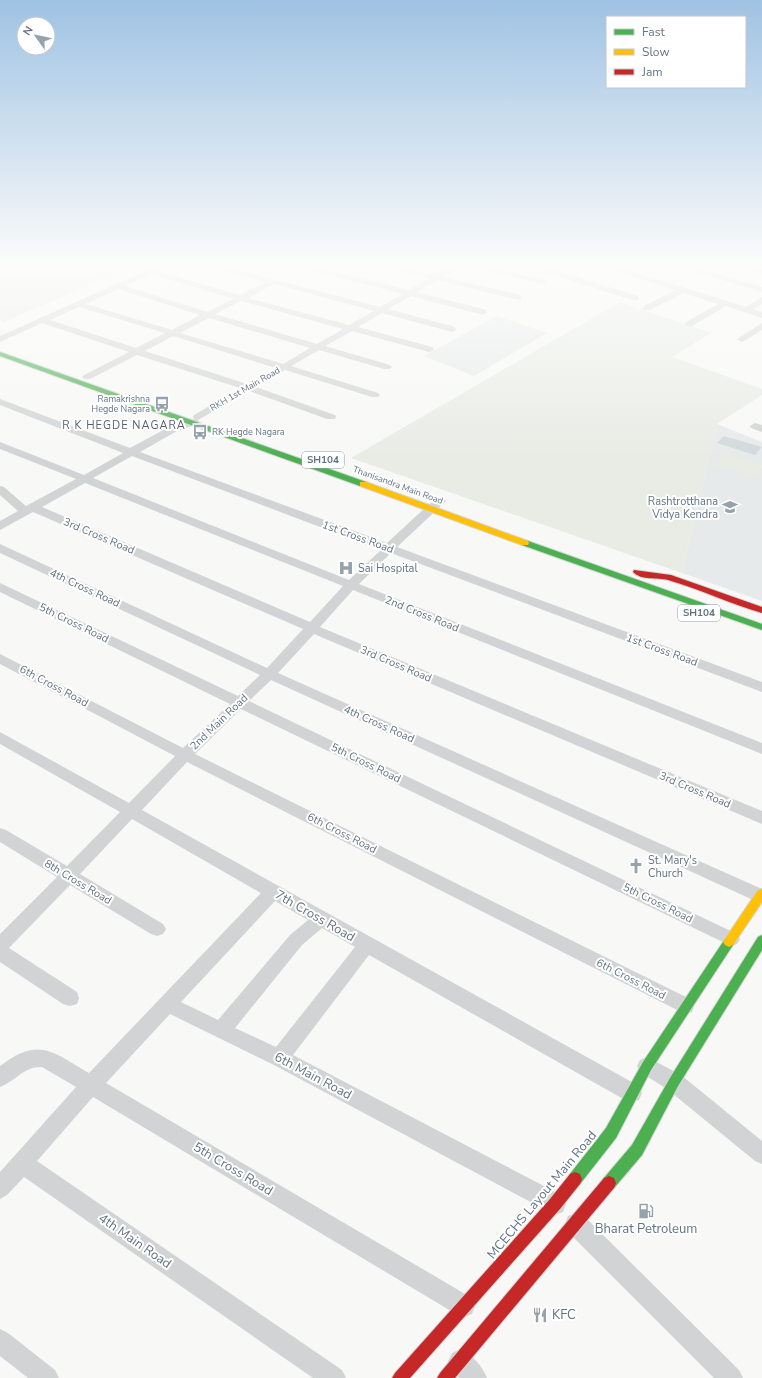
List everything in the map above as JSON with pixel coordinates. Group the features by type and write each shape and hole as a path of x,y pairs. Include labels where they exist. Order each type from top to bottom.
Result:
{"main road":[{"name":"Thanisandra Main Road","path":"0,347 87,377 191,418"},
{"name":"Thanisandra Main Road","path":"0,354 438,503 641,585 651,596 762,634"},
{"name":"Thanisandra Main Road","path":"209,424 322,459"},
{"name":"SH104","path":"630,570 762,618"},
{"name":"SH104","path":"645,575 668,578 762,610"},
{"name":"SH104","path":"641,585 762,627"},
{"name":"MCECHS Layout Main Road","path":"400,1378 555,1204 611,1133 647,1066 685,1006 761,895"},
{"path":"453,1369 637,1150 674,1082 762,940"}],"street":[{"path":"0,339 21,329"},
{"path":"69,329 331,416"},
{"path":"165,329 375,396"},
{"path":"87,377 179,329"},
{"path":"257,329 387,367"},
{"name":"RKH 1st Main Road","path":"0,526 191,418 248,388 348,329"},
{"path":"355,329 429,349"},
{"path":"741,339 757,329"},
{"name":"1st Cross Road","path":"0,402 762,688"},
{"name":"2nd Cross Road","path":"0,445 762,749"},
{"name":"3rd Cross Road","path":"0,489 28,509 762,818"},
{"name":"2nd Main Road","path":"0,946 186,755 269,674 351,586 438,503"},
{"name":"4th Cross Road","path":"0,548 269,674 761,895"},
{"name":"5th Cross Road","path":"0,588 731,939"},
{"name":"6th Cross Road","path":"0,658 186,755 685,1006"},
{"name":"7th Cross Road","path":"0,737 632,1093"},
{"name":"8th Cross Road","path":"0,834 157,929"},
{"path":"0,1188 91,1085 273,892"},
{"path":"221,1031 296,940 321,919"},
{"path":"279,1058 367,945"},
{"path":"0,952 70,998"},
{"name":"6th Main Road","path":"168,1004 279,1058 555,1204"},
{"name":"5th Cross Road","path":"0,1078 22,1062 34,1057 45,1058 464,1306"},
{"path":"647,1066 674,1082 762,1154"},
{"name":"4th Main Road","path":"22,1163 334,1378"},
{"path":"576,1224 731,1378"},
{"path":"0,1341 47,1378"},
{"path":"453,1369 475,1378"}],"shaded area":[{"path":"473,329 536,329 547,333 474,376 424,356"},
{"path":"573,329 700,329 711,333 672,357 762,389 762,395 717,424 682,573 351,458"},
{"name":"Rashtrotthana Vidya Kendra","path":"717,424 762,442 762,601 682,573"},
{"path":"724,436 762,447 755,455 717,443"},
{"path":"724,453 762,465 762,467 755,477 714,465"}],"traffic: fast":[{"path":"0,354 363,484"},
{"path":"525,543 762,627"},
{"path":"609,1183 637,1150 674,1082 762,940"},
{"path":"575,1179 611,1133 647,1066 729,942"}],"traffic: slow":[{"path":"363,484 525,543"},
{"path":"729,942 762,893"}],"traffic: jam":[{"path":"637,572 645,575 668,577 762,610"},
{"path":"400,1378 555,1204 575,1179"},
{"path":"445,1378 609,1183"}],"place":[{"name":"Ramakrishna Hegde Nagara","path":"162,404"},
{"name":"RK Hegde Nagara","path":"200,432"},
{"name":"Rashtrotthana Vidya Kendra","path":"730,507"},
{"name":"Sai Hospital","path":"346,568"},
{"name":"St. Mary's Church","path":"636,866"},
{"name":"Bharat Petroleum","path":"646,1211"},
{"name":"KFC","path":"540,1315"}],"district":[{"name":"R K HEGDE NAGARA","path":"124,425"}]}
